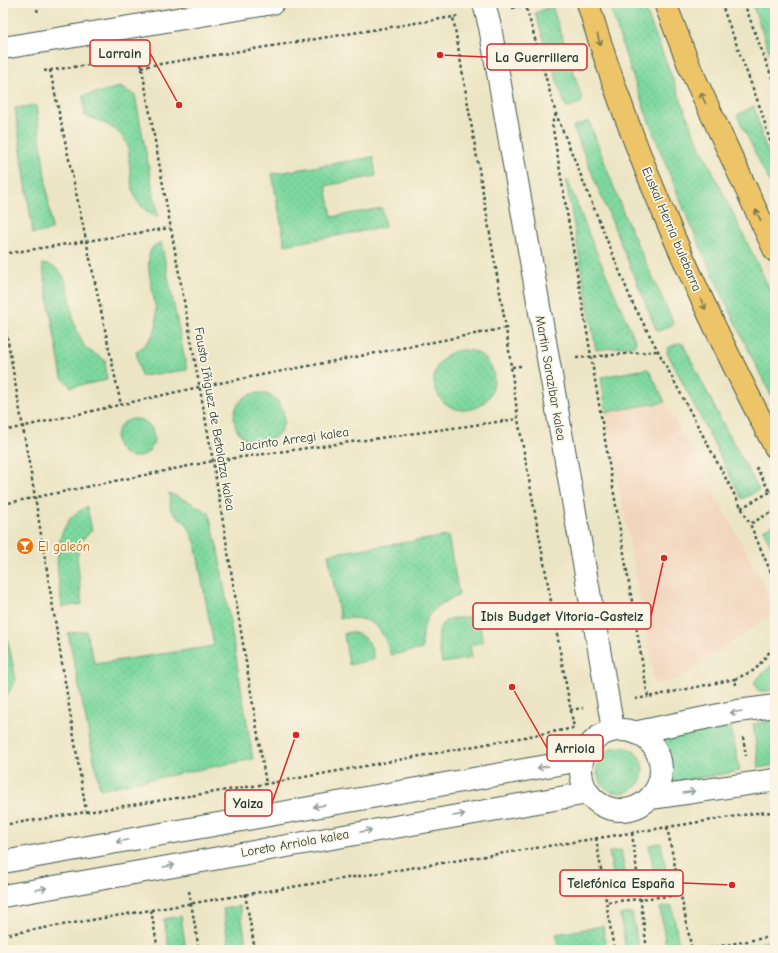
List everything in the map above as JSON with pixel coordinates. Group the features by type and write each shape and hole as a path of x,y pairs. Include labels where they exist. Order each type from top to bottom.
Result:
{"main road":[{"name":"Euskal Herria bulebarra","path":"588,3 605,62 671,230 702,303 775,447"},
{"path":"665,3 690,68 775,251"}],"street":[{"path":"3,48 273,3"},
{"name":"Martin Sarazibar kalea","path":"487,14 613,730"},
{"path":"638,732 738,711 775,706"},
{"path":"630,729 638,732 653,744 662,762 661,781 651,798 641,806 630,810 618,811 606,808 595,801 588,793 581,777 582,760 593,740 602,733 613,730 630,729"},
{"path":"3,862 582,760"},
{"path":"651,798 775,780"},
{"name":"Loreto Arriola kalea","path":"3,896 588,793"}],"path":[{"path":"3,6 17,3"},
{"path":"36,3 42,42 50,70 121,405"},
{"path":"539,3 544,3"},
{"path":"721,3 760,110 775,158"},
{"path":"744,3 775,86"},
{"path":"141,68 453,17 487,14 525,4 556,114 632,302 750,524 775,582"},
{"path":"3,825 266,784 574,728 518,419 506,328 453,17"},
{"name":"Fausto Iñiguez de Betolatza kalea","path":"50,70 140,58 213,460 266,784"},
{"path":"42,71 50,70"},
{"path":"556,114 552,123 648,697 735,679"},
{"path":"3,254 170,228"},
{"path":"3,313 35,497 86,811"},
{"path":"3,431 23,428 199,387 506,328"},
{"path":"512,367 591,356 658,351"},
{"name":"Jacinto Arregi kalea","path":"3,504 213,460 518,419"},
{"path":"741,508 770,492"},
{"path":"750,524 775,510"},
{"path":"3,935 245,894 632,832 756,813 775,812"},
{"path":"667,827 692,950"},
{"path":"632,832 646,950"},
{"path":"596,838 608,902 614,950"},
{"path":"184,863 199,950"},
{"path":"245,894 255,950"},
{"path":"608,902 680,895"},
{"path":"151,910 158,950"},
{"path":"698,950 775,936"}],"shaded area":[{"path":"665,402 768,592 771,615 677,680 655,684 606,412"}],"green space":[{"path":"609,3 643,3 693,131 775,300 775,403 727,306 683,207 643,106"},
{"path":"752,3 775,3 775,68"},
{"path":"552,6 582,98 582,102 569,107 565,105 535,13"},
{"path":"120,87 135,95 158,216 142,207 137,201 132,186 128,148 124,138 115,129 85,116 83,96"},
{"path":"36,105 52,230 33,234 15,108"},
{"path":"754,106 764,143 775,170 775,194 737,115"},
{"path":"589,121 625,217 673,322 672,325 659,331 656,329 573,127"},
{"path":"373,157 376,176 326,186 332,217 382,208 385,227 285,245 272,174"},
{"path":"566,181 568,181 592,242 636,342 635,345 596,350"},
{"path":"161,242 187,370 141,376 136,352 146,344 156,326 155,307 149,272 150,253 153,247"},
{"path":"42,264 51,266 59,271 64,277 76,329 84,346 105,360 107,380 71,387 62,378"},
{"path":"679,343 683,344 722,422 759,490 742,499 667,352 668,348"},
{"path":"464,350 481,355 489,363 494,380 489,397 481,405 464,410 447,405 439,397 434,380 439,363 447,355"},
{"path":"647,369 649,370 665,402 606,412 601,377"},
{"path":"254,393 264,393 277,400 284,413 284,423 277,436 264,443 254,443 245,439 238,432 234,423 234,413 238,404 245,397"},
{"path":"135,419 148,425 154,438 148,451 135,457 122,451 116,438 122,425"},
{"path":"169,493 190,502 209,513 218,550 253,759 100,789 68,633 86,631 95,664 214,646 195,542 187,524 171,511"},
{"path":"87,506 92,530 82,540 77,557 82,604 62,607 57,562 60,540 70,519"},
{"path":"775,524 775,553 763,530"},
{"path":"448,536 459,595 441,604 430,614 424,628 422,649 391,655 383,636 374,624 361,619 340,618 328,554"},
{"path":"478,617 483,642 470,645 472,658 442,663 438,640 440,628 443,623 453,618"},
{"path":"350,632 365,638 368,641 372,648 374,659 349,665 344,634"},
{"path":"3,637 8,641 16,680 7,695 3,696"},
{"path":"775,662 775,687 768,691 758,691 754,682"},
{"path":"775,720 775,765 759,768 753,724"},
{"path":"731,727 740,771 670,783 669,755 661,739"},
{"path":"616,747 624,747 633,751 639,757 643,770 639,783 633,789 624,793 616,793 607,789 601,783 597,774 597,766 601,757 607,751"},
{"path":"661,843 668,882 656,884 649,845"},
{"path":"621,850 628,889 616,891 609,852"},
{"path":"240,906 247,950 229,950 223,909"},
{"path":"672,906 679,945 666,947 660,908"},
{"path":"632,913 639,950 626,950 620,915"},
{"path":"181,916 186,950 169,950 164,919"},
{"path":"603,926 606,950 559,950 556,934"},
{"path":"775,940 775,950 720,950"}],"place":[{"name":"La Guerrillera","path":"440,55"},
{"name":"Larrain","path":"179,105"},
{"name":"El galeón","path":"25,546"},
{"name":"Ibis Budget Vitoria-Gasteiz","path":"664,558"},
{"name":"Arriola","path":"512,687"},
{"name":"Yaiza","path":"296,735"},
{"name":"Telefónica España","path":"732,885"}]}
